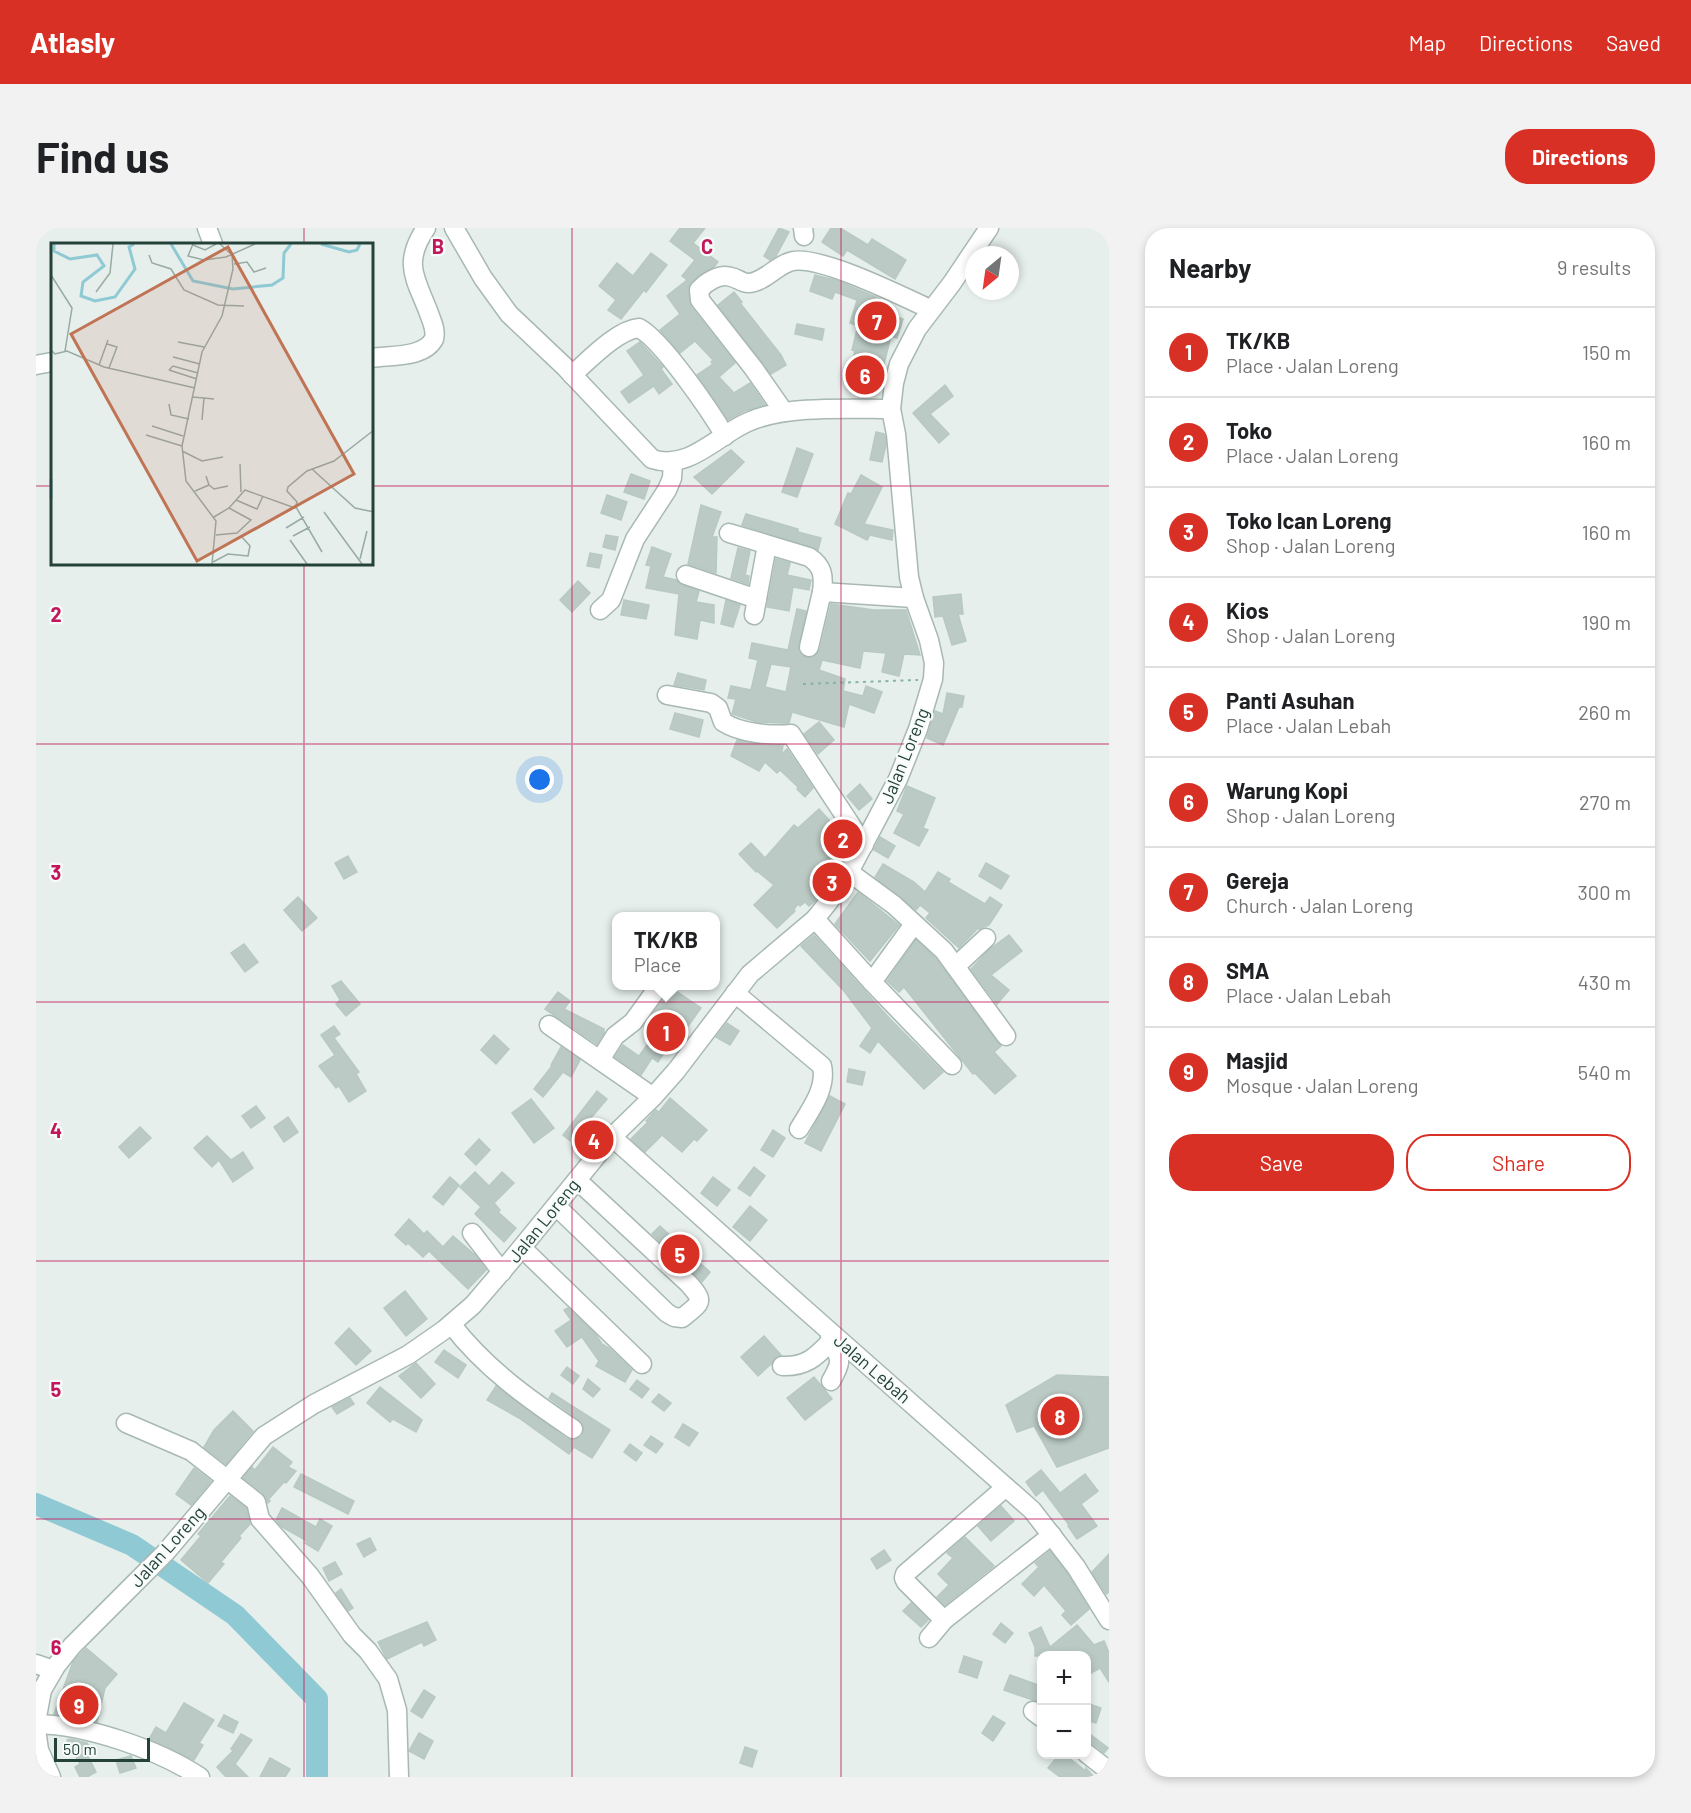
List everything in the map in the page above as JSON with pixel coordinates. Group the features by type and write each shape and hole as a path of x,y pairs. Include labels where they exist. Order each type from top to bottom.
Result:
{"street":[{"path":"207,228 213,243"},
{"path":"374,358 424,350 434,339 434,326 419,293 413,262 414,251 426,228"},
{"path":"454,228 483,278 509,314 572,375 652,459 663,462 685,459 748,422 784,412 891,409"},
{"name":"Jalan Loreng","path":"51,1777 39,1750 36,1725 45,1667 72,1646 166,1552 264,1436 314,1404 408,1355 473,1305 612,1137 652,1097 699,1042 750,974 815,919 849,872 898,779 918,729 933,679 934,663 929,640 909,577 896,434 891,409 894,383 899,364 917,329 952,283 988,228"},
{"path":"784,412 754,369 700,300 699,290 705,284 726,276 745,282 754,282 784,263 801,260 815,262 875,284 930,309"},
{"path":"572,375 611,342 626,332 639,328 650,336 687,381 725,436"},
{"path":"36,365 51,363"},
{"path":"600,610 611,600 635,539 667,490 672,478 673,462"},
{"path":"729,532 801,554 818,562 823,575 822,592 809,648"},
{"path":"686,575 755,607 767,545"},
{"path":"822,592 914,598"},
{"path":"667,696 711,703 718,708 723,722 734,727 762,733 791,734 864,844"},
{"path":"849,872 894,905 930,937 956,966 1006,1036"},
{"path":"815,919 952,1065"},
{"path":"872,982 914,924"},
{"path":"956,966 986,938"},
{"path":"600,1060 615,1036 633,1022 655,990"},
{"path":"735,993 822,1066 821,1090 799,1129"},
{"path":"549,1025 652,1097"},
{"name":"Jalan Lebah","path":"612,1137 830,1336 1032,1510 1076,1568 1109,1620"},
{"path":"556,1206 667,1312 674,1317 682,1318 696,1307 700,1300 699,1295 688,1283 577,1180"},
{"path":"472,1233 502,1272"},
{"path":"522,1248 642,1364"},
{"path":"451,1324 488,1366 534,1403 573,1429"},
{"path":"782,1366 796,1366 808,1362 830,1336 840,1358 840,1365 831,1381"},
{"path":"126,1423 191,1451 256,1502 260,1519 310,1576 352,1635 368,1651 388,1679 397,1710 399,1777"},
{"path":"944,1620 906,1582 905,1574 1006,1487"},
{"path":"928,1638 944,1620 1052,1535"},
{"path":"36,1725 54,1724 95,1732 164,1758 199,1777"},
{"path":"1091,1757 1109,1772 1106,1777"}],"path":[{"path":"803,684 933,679"}],"building":[{"path":"680,228 705,228 693,243 718,262 694,279 688,291 691,307 735,363 719,377 734,393 750,383 765,405 744,411 728,420 697,375 713,364 711,362 713,360 695,341 680,353 660,330 680,314 667,296 687,280 682,276 695,260 670,241"},
{"path":"779,228 789,232 776,256 770,260 764,256"},
{"path":"831,228 840,228 868,245 872,239 906,260 895,279 847,250 843,256 822,242"},
{"path":"651,253 667,265 621,319 608,310 616,300 599,286 617,263 633,276"},
{"path":"815,275 838,281 880,299 876,310 903,319 897,338 891,336 877,392 847,385 858,326 850,323 857,300 835,292 832,299 810,291"},
{"path":"734,292 786,365 771,374 718,305"},
{"path":"797,324 824,329 822,340 795,334"},
{"path":"640,342 663,367 661,369 672,384 659,394 654,386 629,403 621,392 644,375 627,351"},
{"path":"945,385 953,396 930,414 949,434 939,443 913,413"},
{"path":"876,432 885,436 886,445 882,462 870,460"},
{"path":"797,448 813,454 797,497 782,492"},
{"path":"731,450 744,462 712,494 694,477"},
{"path":"631,474 650,481 644,499 624,492"},
{"path":"861,475 882,487 864,524 893,530 892,540 870,535 867,540 835,524 848,493 851,494"},
{"path":"607,495 627,502 621,520 601,513"},
{"path":"701,505 721,512 712,537 717,537 716,573 688,564"},
{"path":"746,514 821,538 818,550 742,525"},
{"path":"606,535 618,537 615,550 603,547"},
{"path":"652,547 671,554 663,577 676,580 682,585 699,591 696,602 714,605 714,623 700,620 697,639 675,635 679,594 646,588 651,566 646,565"},
{"path":"738,548 750,551 745,575 749,576 748,584 731,578"},
{"path":"590,553 602,555 599,568 587,566"},
{"path":"776,559 790,563 787,575 811,580 809,590 793,587 789,611 767,607"},
{"path":"578,581 590,593 572,612 560,600"},
{"path":"961,594 963,614 958,614 966,641 952,645 943,616 935,617 933,597"},
{"path":"624,600 649,605 646,619 621,615"},
{"path":"726,600 740,605 733,627 721,624"},
{"path":"831,604 874,610 906,610 920,655 904,654 899,676 882,672 886,653 863,651 860,668 822,660 819,670 845,679 843,691 863,696 866,686 882,692 874,713 849,704 844,727 792,712 789,723 757,722 732,714 736,699 728,698 731,686 751,690 758,660 749,658 752,643 788,650 797,609 806,611 798,650 802,656 813,658 820,650","holes":["771,664 791,667 786,692 765,687"]},
{"path":"678,673 706,680 704,690 674,685"},
{"path":"947,693 964,696 962,707 959,707 943,745 927,738 935,711 943,714"},
{"path":"675,713 703,720 699,737 670,729"},
{"path":"819,722 834,740 818,754 804,734"},
{"path":"737,740 783,746 781,755 787,749 813,788 805,797 780,770 777,773 765,762 759,771 731,756"},
{"path":"860,784 872,799 859,810 847,796"},
{"path":"907,786 935,798 923,828 928,830 919,846 894,833 904,814 897,811"},
{"path":"819,809 839,831 840,829 851,845 816,900 809,906 805,902 800,906 798,904 795,911 777,928 754,905 774,885 756,872 739,854 751,843 765,858 794,825 798,828"},
{"path":"880,837 895,846 888,858 874,850"},
{"path":"348,856 357,872 344,879 335,863"},
{"path":"986,863 1009,876 1001,889 979,876"},
{"path":"883,864 914,882 925,892 938,872 950,879 948,882 985,904 990,897 1002,905 989,925 978,928 959,948 926,918 930,913 920,905 916,910 875,877"},
{"path":"858,892 899,925 870,961 835,924"},
{"path":"298,897 317,918 302,931 284,910"},
{"path":"814,935 891,1020 943,1072 924,1089 878,1041 870,1053 860,1046 872,1028 844,991 801,946"},
{"path":"1009,935 1022,951 991,975 1009,990 997,1004 971,969 990,949"},
{"path":"916,940 936,959 1001,1046 994,1052 1016,1076 995,1094 975,1073 973,1074 904,987 899,992 887,981"},
{"path":"244,944 258,962 245,972 231,953"},
{"path":"341,981 360,1004 346,1016 336,1004 340,1000 332,986"},
{"path":"668,990 674,990 701,1008 683,1033 688,1037 678,1050 670,1044 658,1062 652,1058 641,1075 615,1057 623,1045 639,1056 655,1034 644,1027"},
{"path":"558,992 570,1001 564,1009 604,1029 597,1044 545,1009"},
{"path":"727,1023 739,1031 730,1045 716,1037"},
{"path":"334,1026 340,1034 334,1038 359,1072 356,1074 366,1091 349,1102 339,1086 336,1088 319,1066 335,1055 321,1035"},
{"path":"494,1035 509,1049 496,1064 481,1050"},
{"path":"561,1047 580,1060 571,1077 563,1072 543,1097 534,1089 552,1066"},
{"path":"849,1069 865,1072 862,1085 847,1082"},
{"path":"597,1091 607,1099 590,1119 604,1129 585,1152 563,1135"},
{"path":"830,1096 845,1104 821,1151 805,1143"},
{"path":"670,1098 707,1130 697,1141 694,1139 682,1152 662,1135 645,1152 631,1139 648,1122 646,1121 653,1113 656,1110 659,1112"},
{"path":"531,1099 554,1128 534,1143 512,1113"},
{"path":"256,1106 265,1118 251,1128 242,1116"},
{"path":"288,1117 298,1132 284,1142 274,1127"},
{"path":"140,1127 151,1138 129,1158 119,1147"},
{"path":"773,1130 785,1138 773,1157 761,1150"},
{"path":"207,1136 231,1160 243,1152 253,1168 233,1182 219,1160 212,1167 194,1148"},
{"path":"479,1139 490,1150 476,1165 465,1154"},
{"path":"754,1167 765,1176 750,1196 738,1188"},
{"path":"475,1172 489,1186 502,1172 514,1183 494,1203 500,1210 498,1212 516,1228 504,1242 475,1214 481,1207 460,1187"},
{"path":"450,1177 459,1185 443,1205 433,1197"},
{"path":"713,1177 730,1190 717,1206 701,1193"},
{"path":"750,1206 767,1220 750,1241 733,1227"},
{"path":"409,1219 424,1234 427,1231 443,1247 453,1236 475,1255 486,1270 468,1289 429,1251 423,1257 395,1235"},
{"path":"660,1226 710,1272 702,1282 652,1234"},
{"path":"405,1291 427,1319 406,1336 384,1308"},
{"path":"568,1308 596,1335 602,1344 632,1370 625,1382 596,1366 599,1361 582,1337 567,1347 555,1331 571,1320 564,1310"},
{"path":"349,1328 371,1351 356,1365 335,1343"},
{"path":"764,1336 781,1355 776,1357 758,1376 741,1357"},
{"path":"444,1350 466,1365 458,1378 435,1362"},
{"path":"416,1363 435,1384 421,1398 399,1376"},
{"path":"567,1367 579,1376 573,1384 561,1375"},
{"path":"1057,1375 1109,1377 1109,1448 1057,1467 1034,1426 1017,1432 1006,1405"},
{"path":"814,1377 832,1399 805,1420 787,1398"},
{"path":"588,1379 600,1389 593,1397 583,1389"},
{"path":"637,1380 649,1389 642,1398 630,1389"},
{"path":"496,1386 567,1439 578,1439 583,1435 583,1425 549,1398 552,1393 610,1430 592,1458 574,1447 569,1454 519,1418 487,1400"},
{"path":"380,1387 422,1420 416,1432 393,1419 390,1422 367,1403"},
{"path":"659,1394 671,1403 664,1411 652,1402"},
{"path":"350,1398 354,1404 337,1414 332,1407"},
{"path":"233,1411 253,1431 226,1464 204,1447 214,1430"},
{"path":"683,1424 698,1433 689,1446 675,1437"},
{"path":"651,1436 663,1444 656,1453 644,1445"},
{"path":"630,1444 642,1453 636,1461 624,1452"},
{"path":"273,1447 292,1462 288,1467 296,1471 268,1500 270,1501 268,1503 263,1493 243,1478 252,1467 255,1470"},
{"path":"194,1468 211,1481 191,1505 176,1494"},
{"path":"1041,1470 1060,1493 1085,1474 1098,1491 1081,1504 1097,1526 1077,1539 1043,1490 1036,1496 1026,1482"},
{"path":"301,1474 354,1501 348,1514 294,1487"},
{"path":"230,1496 246,1508 250,1524 221,1562 224,1564 208,1583 181,1560 201,1536 198,1534"},
{"path":"1001,1506 1014,1521 991,1541 978,1526"},
{"path":"282,1508 316,1527 320,1519 332,1526 318,1551 305,1543 307,1541 282,1527 276,1520"},
{"path":"965,1537 994,1566 945,1605 937,1597 949,1585 938,1574 953,1558 947,1553"},
{"path":"370,1538 376,1550 364,1557 357,1544"},
{"path":"884,1550 891,1560 877,1569 871,1559"},
{"path":"1050,1551 1067,1573 1089,1609 1071,1625 1062,1615 1066,1611 1044,1585 1034,1596 1022,1584 1039,1567 1035,1563"},
{"path":"1109,1554 1109,1592 1106,1594 1092,1572"},
{"path":"335,1562 342,1574 329,1581 323,1568"},
{"path":"341,1589 353,1608 348,1611 336,1593"},
{"path":"911,1603 928,1620 921,1627 903,1611"},
{"path":"427,1622 436,1640 424,1646 422,1642 387,1659 378,1642"},
{"path":"1001,1623 1013,1633 1005,1643 993,1634"},
{"path":"1077,1625 1094,1645 1104,1641 1109,1653 1109,1682 1100,1668 1091,1673 1091,1651 1037,1651 1037,1656 1035,1656 1035,1647 1029,1633 1041,1627 1050,1647"},
{"path":"86,1648 117,1674 105,1688 97,1722 54,1714 73,1662"},
{"path":"964,1656 982,1662 977,1678 959,1672"},
{"path":"1010,1675 1037,1685 1037,1702 1004,1690"},
{"path":"424,1690 435,1697 422,1718 411,1711"},
{"path":"184,1703 214,1720 199,1743 203,1745 194,1760 149,1739 156,1727 166,1733"},
{"path":"1091,1705 1101,1708 1096,1723 1091,1722"},
{"path":"224,1715 238,1722 233,1733 218,1726"},
{"path":"993,1716 1005,1723 993,1741 982,1733"},
{"path":"419,1733 433,1741 424,1759 409,1751"},
{"path":"241,1734 252,1740 235,1764 248,1777 226,1777 217,1767 233,1751 231,1749"},
{"path":"1091,1735 1108,1748 1104,1753 1091,1743"},
{"path":"67,1740 87,1743 89,1746 84,1748 96,1772 87,1777 80,1777 75,1767 80,1764"},
{"path":"745,1747 757,1751 752,1767 740,1763"},
{"path":"131,1756 136,1768 120,1773 116,1760"},
{"path":"270,1758 290,1769 285,1777 260,1777"},
{"path":"1056,1759 1070,1759 1086,1771 1086,1768 1094,1777 1060,1777 1048,1768"}],"waterway":[{"path":"36,1504 132,1545 235,1615 317,1699 317,1777"}],"place":[{"name":"Gereja","path":"877,321"},
{"name":"Warung Kopi","path":"865,375"},
{"name":"Toko","path":"843,839"},
{"name":"Toko Ican Loreng","path":"832,882"},
{"name":"TK/KB","path":"666,1032"},
{"name":"Kios","path":"594,1140"},
{"name":"Panti Asuhan","path":"680,1254"},
{"name":"SMA","path":"1060,1416"},
{"name":"Masjid","path":"79,1705"}]}
